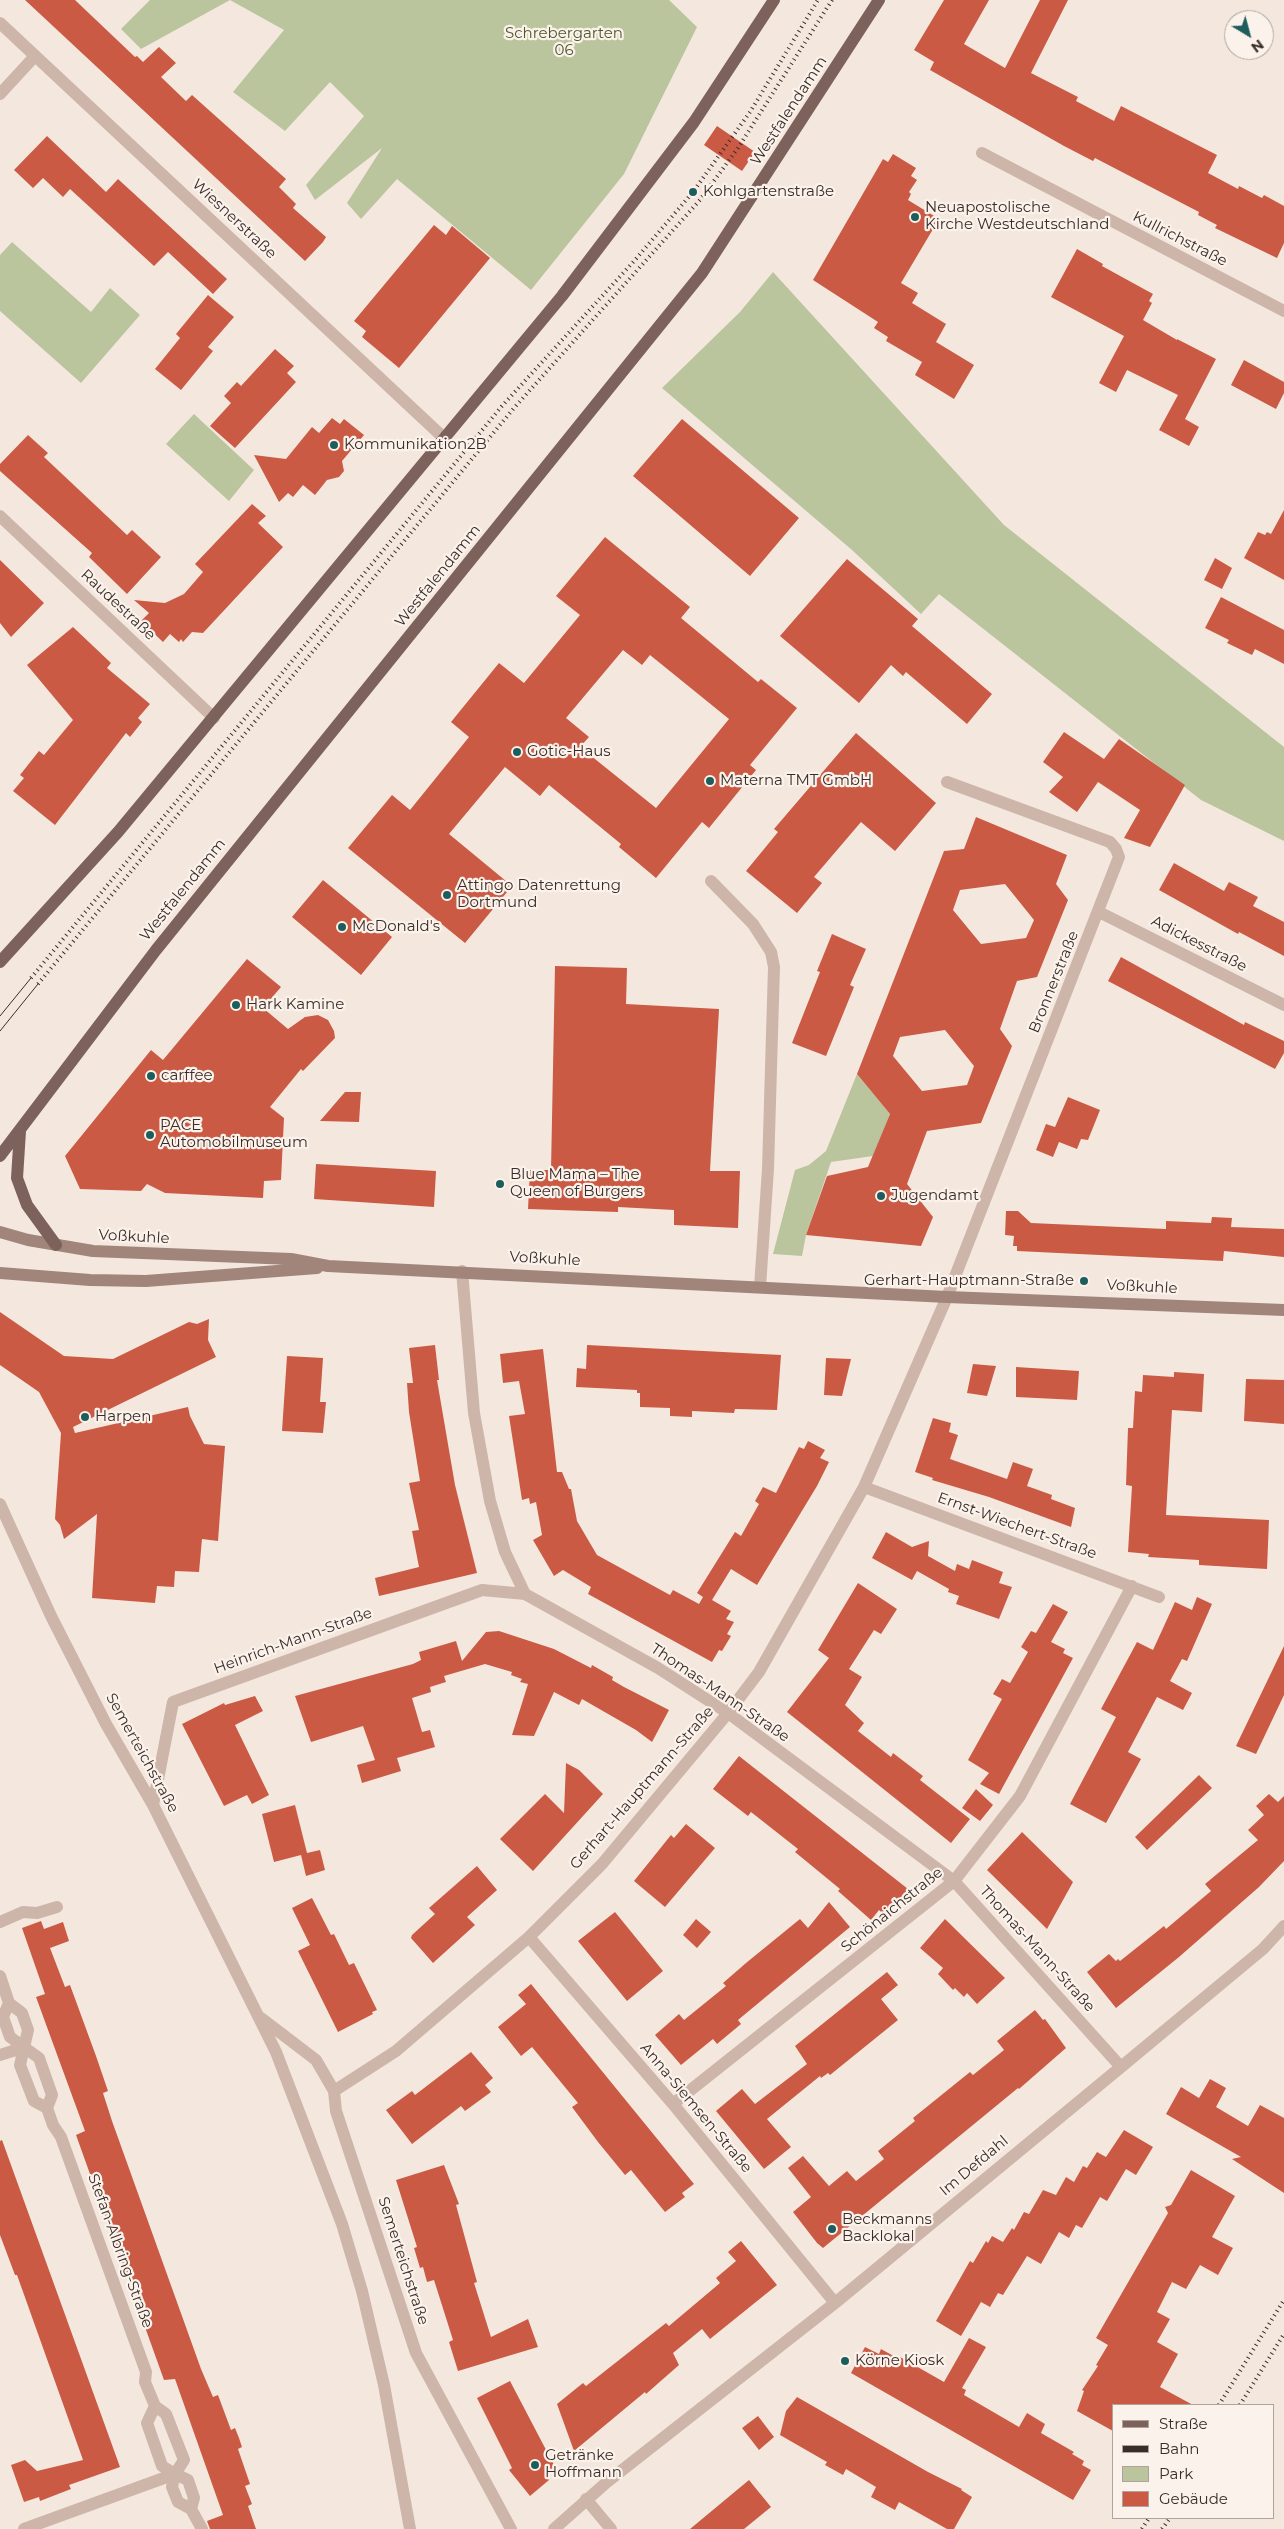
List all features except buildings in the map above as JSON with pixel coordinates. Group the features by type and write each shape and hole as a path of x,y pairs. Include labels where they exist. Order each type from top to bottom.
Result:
{"main road":[{"path":"0,962 118,832 562,296 694,122 774,0"},
{"name":"Westfalendamm","path":"0,1156 156,950 702,273 879,0"},
{"path":"20,1131 17,1178 27,1205 56,1245"}],"street":[{"name":"Wiesnerstraße","path":"0,22 445,439"},
{"path":"0,94 35,56"},
{"name":"Kullrichstraße","path":"982,154 1284,311"},
{"name":"Raudestraße","path":"0,516 214,718"},
{"name":"Bronnerstraße","path":"947,782 1110,842 1116,849 1119,857 947,1297"},
{"path":"711,881 753,924 771,952 774,967 768,1169 760,1287"},
{"name":"Adickesstraße","path":"1099,912 1284,1005"},
{"name":"Voßkuhle","path":"0,1232 56,1245 110,1252 291,1259 328,1266 462,1271 947,1297 1284,1310"},
{"name":"Voßkuhle","path":"0,1273 90,1280 146,1281 305,1270 328,1266"},
{"path":"462,1271 474,1413 490,1501 505,1552 525,1594"},
{"name":"Gerhart-Hauptmann-Straße","path":"334,2091 396,2051 529,1937 602,1864 728,1713 759,1672 864,1487 947,1297"},
{"name":"Ernst-Wiechert-Straße","path":"864,1487 1159,1597"},
{"name":"Semerteichstraße","path":"0,1504 55,1624 106,1724 153,1805 276,2052 342,2224 362,2291 386,2395 410,2529"},
{"name":"Schönaichstraße","path":"673,2104 954,1881 1020,1796 1132,1586"},
{"name":"Heinrich-Mann-Straße","path":"153,1805 174,1702 482,1590 525,1594"},
{"name":"Thomas-Mann-Straße","path":"525,1594 658,1668 728,1713 954,1881 1121,2067"},
{"path":"0,1922 24,1912 36,1913 57,1906"},
{"name":"Im Defdahl","path":"554,2529 586,2499 835,2303 1121,2067 1263,1949 1284,1926"},
{"name":"Anna-Siemsen-Straße","path":"529,1937 673,2104 835,2303"},
{"name":"Stefan-Albring-Straße","path":"0,1976 9,2003 22,2013 28,2030 20,2065 34,2101 47,2108"},
{"name":"Stefan-Albring-Straße","path":"9,2003 3,2017 10,2037 39,2058 52,2095 47,2108 53,2125 61,2137 134,2337 146,2372 145,2382 155,2406 166,2414 184,2460 175,2474 172,2487 178,2502 191,2509 202,2529"},
{"name":"Semerteichstraße","path":"259,2016 316,2060 334,2091 336,2111 416,2352 511,2529"},
{"path":"0,2055 24,2047"},
{"path":"155,2406 147,2423 162,2466 175,2474"},
{"path":"24,2529 175,2474"},
{"path":"586,2499 610,2529"}],"green space":[{"path":"150,0 230,0 141,49 121,29"},
{"name":"Schrebergarten 06","path":"230,0 669,0 697,27 624,174 531,290 397,179 361,219 347,203 382,148 315,200 306,185 364,116 330,82 285,131 233,92 284,30"},
{"path":"12,242 91,312 110,288 140,315 81,383 0,311 0,255"},
{"path":"773,272 1004,525 1284,747 1284,841 1201,800 939,594 921,614 852,550 662,388 740,312"},
{"path":"194,414 254,470 229,501 166,444"},
{"path":"857,1074 890,1114 873,1156 831,1162 806,1235 802,1256 773,1254 795,1170 809,1165 826,1151"}],"tram line":[{"path":"0,1016 31,978"},
{"path":"0,1031 38,984"}],"railway":[{"path":"31,978 502,406 635,260 693,192 750,112 818,0"},
{"path":"38,984 514,408 700,200 738,148 832,0"},
{"path":"1220,2404 1284,2300"},
{"path":"1241,2404 1284,2334"},
{"path":"1142,2529 1148,2519"},
{"path":"1162,2529 1169,2519"}],"place":[{"name":"Kohlgartenstraße","path":"693,192"},
{"name":"Neuapostolische Kirche Westdeutschland","path":"915,217"},
{"name":"Kommunikation2B","path":"334,445"},
{"name":"Gotic-Haus","path":"517,752"},
{"name":"Materna TMT GmbH","path":"710,781"},
{"name":"Attingo Datenrettung Dortmund","path":"447,895"},
{"name":"McDonald's","path":"342,927"},
{"name":"Hark Kamine","path":"236,1005"},
{"name":"carffee","path":"151,1076"},
{"name":"PACE Automobilmuseum","path":"150,1135"},
{"name":"Blue Mama – The Queen of Burgers","path":"500,1184"},
{"name":"Jugendamt","path":"881,1196"},
{"name":"Gerhart-Hauptmann-Straße","path":"1084,1281"},
{"name":"Harpen","path":"85,1417"},
{"name":"Beckmanns Backlokal","path":"832,2229"},
{"name":"Körne Kiosk","path":"845,2361"},
{"name":"Getränke Hoffmann","path":"535,2465"}]}
